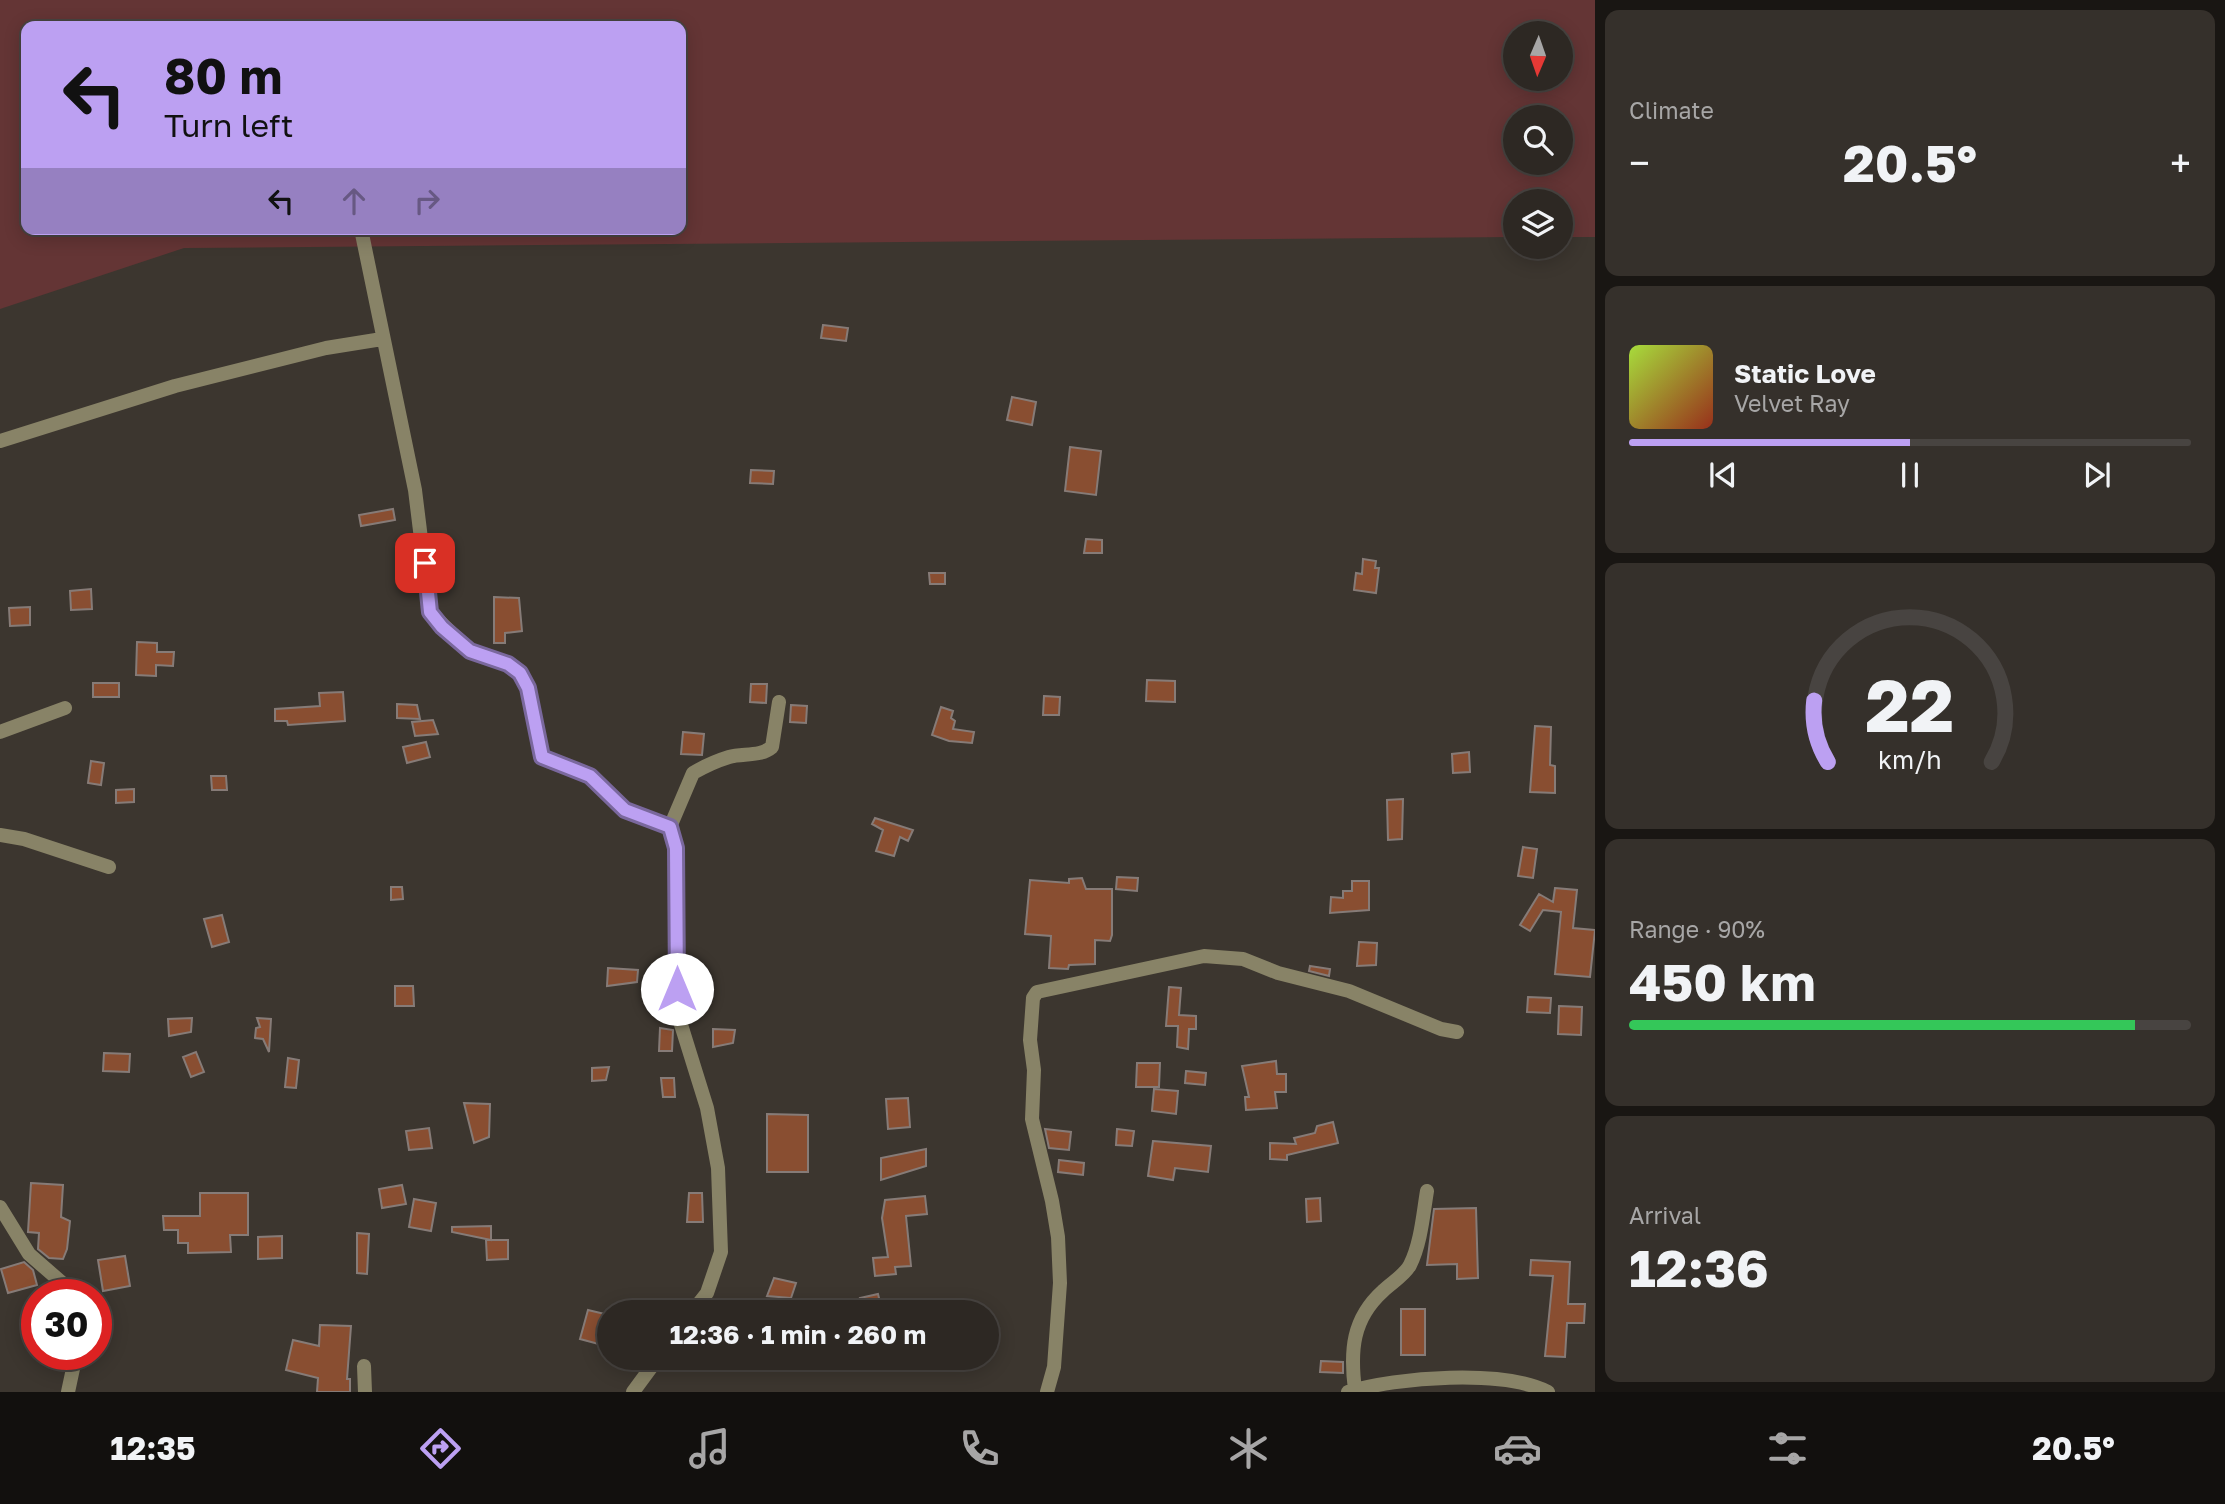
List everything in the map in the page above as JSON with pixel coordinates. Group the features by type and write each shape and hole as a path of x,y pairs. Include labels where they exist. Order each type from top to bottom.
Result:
{"street":[{"path":"362,235 415,490 430,612 442,627 470,651 508,664 520,673 528,688 542,757 590,776 625,810 670,827"},
{"path":"0,441 175,386 326,348 382,339"},
{"path":"701,1300 707,1293 721,1252 719,1182 707,1108 678,1016 676,848 670,827 693,772 712,762 733,756 759,754 772,747 779,702"},
{"path":"0,732 65,708"},
{"path":"0,835 24,839 109,867"},
{"path":"1047,1392 1054,1367 1060,1283 1054,1213 1045,1161 1032,1119 1034,1070 1030,1040 1033,998 1037,992 1204,956 1243,959 1278,974 1349,991 1441,1029 1458,1032"},
{"path":"1427,1191 1417,1249 1409,1268 1369,1303 1357,1324 1351,1362 1352,1391 1430,1379 1492,1379 1516,1380 1548,1392"},
{"path":"0,1207 29,1254 58,1279"},
{"path":"364,1366 365,1392"},
{"path":"68,1392 73,1370"},
{"path":"634,1392 650,1370"}],"shaded area":[{"path":"0,0 1595,0 1595,237 1573,237 1573,189 1503,189 1503,237 184,248 0,309"}],"building":[{"path":"823,325 848,328 846,341 821,338"},
{"path":"1012,397 1036,402 1032,425 1007,420"},
{"path":"1070,447 1101,451 1096,495 1065,491"},
{"path":"751,470 774,471 773,484 750,483"},
{"path":"393,509 395,520 361,526 359,515"},
{"path":"1086,539 1102,540 1102,553 1084,553"},
{"path":"1363,559 1376,561 1375,568 1379,568 1376,593 1354,590 1356,573 1362,574"},
{"path":"929,573 945,573 945,584 930,584"},
{"path":"91,589 92,609 71,610 70,591"},
{"path":"494,597 519,598 522,631 505,633 505,643 494,643"},
{"path":"30,607 30,625 10,626 9,608"},
{"path":"137,642 157,643 157,652 174,652 173,666 156,665 156,676 136,675"},
{"path":"1147,680 1175,681 1175,702 1146,701"},
{"path":"93,683 119,683 119,697 93,697"},
{"path":"751,684 767,684 766,703 750,702"},
{"path":"343,692 345,721 288,725 287,721 275,721 275,709 320,706 319,693"},
{"path":"1044,696 1060,697 1059,715 1043,715"},
{"path":"397,704 417,705 420,719 397,718"},
{"path":"791,705 807,706 806,723 790,722"},
{"path":"941,707 953,711 953,729 974,732 972,743 949,741 932,735"},
{"path":"433,720 438,734 415,736 412,722"},
{"path":"1535,726 1551,727 1550,765 1555,766 1555,793 1530,792"},
{"path":"683,732 704,734 702,755 681,754"},
{"path":"426,742 430,757 407,763 403,747"},
{"path":"1469,752 1470,772 1453,773 1452,754"},
{"path":"91,761 104,763 101,785 88,783"},
{"path":"211,776 226,776 227,790 212,790"},
{"path":"134,789 134,802 116,803 116,790"},
{"path":"1403,799 1402,839 1388,840 1387,800"},
{"path":"875,818 913,830 908,841 900,837 894,856 876,851 883,830 872,824"},
{"path":"1523,847 1537,849 1533,878 1518,876"},
{"path":"1117,877 1138,878 1137,891 1116,889"},
{"path":"1082,878 1086,889 1112,889 1110,941 1095,940 1095,964 1069,965 1068,969 1049,968 1051,936 1025,934 1030,880 1069,883 1069,879"},
{"path":"1352,881 1369,881 1369,910 1330,913 1331,897 1343,898 1343,891 1352,891"},
{"path":"391,887 402,887 403,899 391,900"},
{"path":"1555,888 1577,890 1573,928 1595,930 1590,977 1555,974 1561,912 1543,910 1530,931 1520,925 1539,894 1553,902"},
{"path":"222,915 229,942 212,947 204,919"},
{"path":"1359,942 1377,943 1376,965 1357,966"},
{"path":"1310,966 1330,969 1329,976 1309,971"},
{"path":"608,968 638,970 637,982 607,986"},
{"path":"395,986 413,986 414,1006 395,1006"},
{"path":"1169,987 1181,988 1179,1015 1196,1016 1196,1029 1189,1029 1188,1049 1177,1047 1178,1026 1166,1026"},
{"path":"1528,997 1551,998 1550,1013 1527,1012"},
{"path":"1559,1006 1582,1007 1581,1035 1558,1034"},
{"path":"192,1018 191,1032 169,1036 168,1019"},
{"path":"257,1018 271,1019 269,1052 263,1039 255,1038 256,1028 260,1027"},
{"path":"660,1028 673,1030 672,1051 659,1051"},
{"path":"713,1029 735,1030 733,1043 713,1047"},
{"path":"196,1052 204,1072 191,1077 183,1057"},
{"path":"104,1053 130,1054 129,1072 103,1071"},
{"path":"288,1058 299,1060 296,1088 285,1087"},
{"path":"1276,1061 1277,1074 1286,1074 1286,1092 1275,1092 1277,1108 1246,1110 1245,1097 1249,1097 1242,1066"},
{"path":"1137,1063 1160,1063 1159,1087 1136,1087"},
{"path":"609,1067 606,1080 592,1081 592,1068"},
{"path":"1186,1071 1206,1073 1205,1085 1185,1083"},
{"path":"661,1078 674,1078 675,1097 663,1097"},
{"path":"1154,1089 1178,1091 1176,1114 1152,1111"},
{"path":"908,1098 910,1127 888,1129 886,1099"},
{"path":"464,1103 490,1104 489,1137 474,1143"},
{"path":"767,1114 808,1115 808,1172 767,1172"},
{"path":"1333,1122 1338,1143 1287,1155 1287,1160 1270,1159 1270,1143 1296,1144 1294,1138 1315,1133 1317,1126"},
{"path":"429,1128 432,1148 409,1150 406,1131"},
{"path":"1045,1129 1071,1132 1069,1150 1049,1148"},
{"path":"1117,1129 1134,1131 1132,1146 1116,1145"},
{"path":"1153,1141 1211,1146 1208,1172 1175,1168 1173,1180 1148,1176"},
{"path":"926,1149 926,1166 881,1180 881,1158"},
{"path":"1059,1160 1084,1163 1083,1175 1058,1172"},
{"path":"31,1183 63,1185 61,1217 70,1221 67,1249 63,1259 49,1258 38,1249 39,1233 28,1232"},
{"path":"402,1185 406,1204 382,1208 379,1189"},
{"path":"200,1193 248,1193 248,1235 230,1235 231,1252 188,1253 188,1243 178,1243 178,1230 164,1230 163,1216 200,1216"},
{"path":"689,1193 702,1193 703,1222 687,1222"},
{"path":"925,1196 927,1214 906,1216 911,1266 895,1267 896,1274 875,1276 873,1258 888,1257 882,1218 885,1200"},
{"path":"1320,1198 1321,1221 1307,1222 1306,1199"},
{"path":"414,1199 436,1203 431,1231 409,1227"},
{"path":"1476,1208 1478,1278 1457,1279 1457,1264 1427,1265 1434,1209"},
{"path":"491,1226 491,1240 452,1232 452,1227"},
{"path":"357,1233 369,1234 367,1274 357,1273"},
{"path":"282,1236 282,1258 258,1259 258,1237"},
{"path":"486,1240 508,1240 508,1259 487,1260"},
{"path":"125,1256 130,1286 112,1289 112,1279 101,1279 98,1260"},
{"path":"1531,1260 1570,1262 1568,1304 1585,1304 1584,1323 1567,1323 1565,1357 1545,1356 1553,1276 1530,1275"},
{"path":"24,1262 33,1270 35,1279 21,1279 21,1289 8,1293 1,1269"},
{"path":"774,1278 796,1283 791,1298 767,1296"},
{"path":"878,1294 880,1300 861,1300"},
{"path":"1401,1309 1425,1309 1425,1355 1401,1355"},
{"path":"588,1310 597,1312 597,1344 580,1339"},
{"path":"320,1325 351,1326 347,1379 350,1379 350,1392 317,1392 318,1378 286,1370 293,1340 319,1346"},
{"path":"1321,1361 1343,1362 1343,1373 1320,1372"}],"route":[{"path":"425,563 430,612 442,627 470,651 508,664 520,673 528,688 542,757 590,776 625,810 670,827 676,848 677,989"}]}
